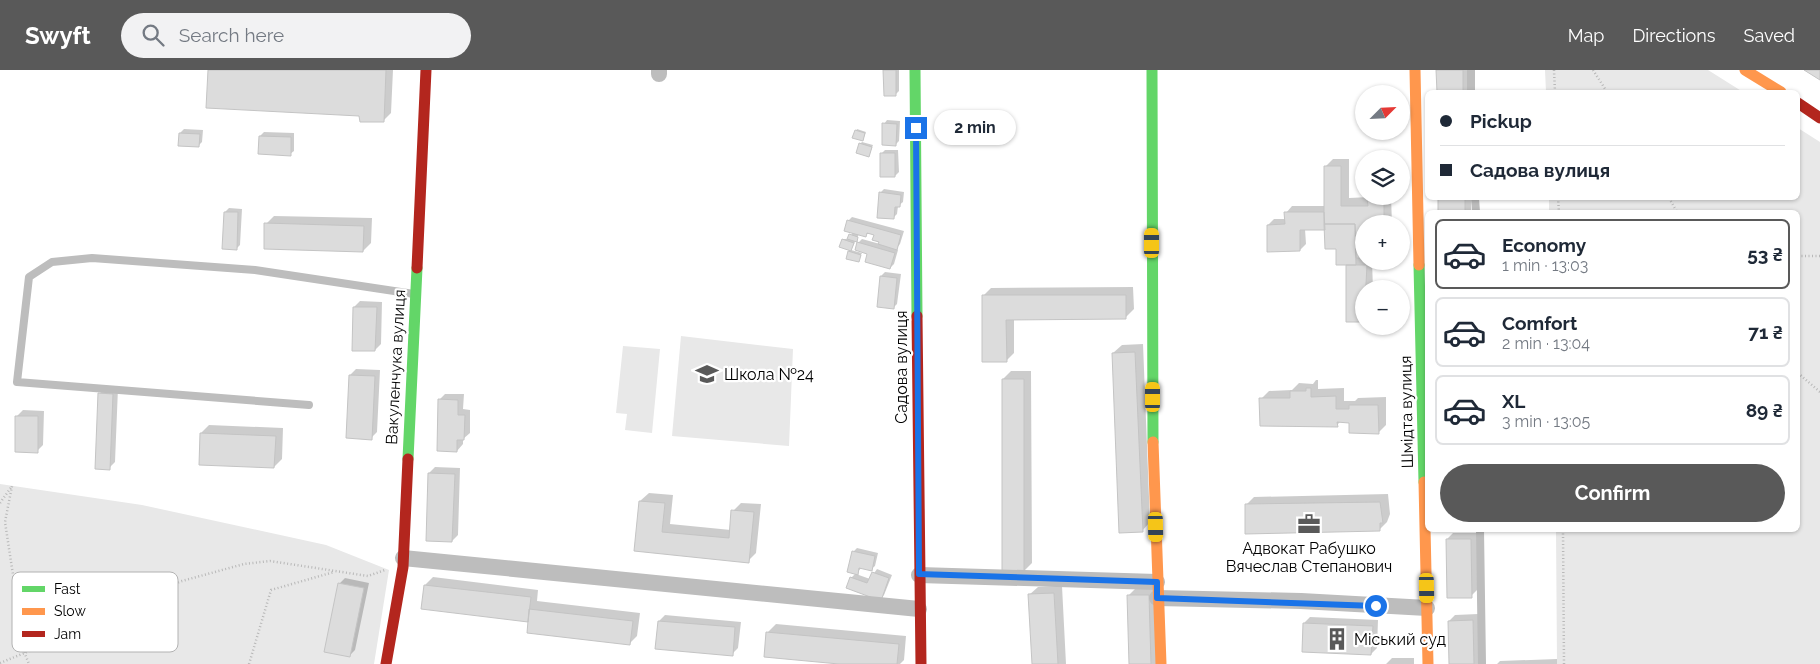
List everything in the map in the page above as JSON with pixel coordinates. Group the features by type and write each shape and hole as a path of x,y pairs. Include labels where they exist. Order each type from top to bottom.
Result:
{"street":[{"name":"Вакуленчука вулиця","path":"386,664 403,563 414,294 426,70"},
{"name":"Садова вулиця","path":"915,70 921,664"},
{"path":"1152,70 1153,436 1161,664"},
{"name":"Шмідта вулиця","path":"1415,70 1422,186 1425,428"},
{"path":"1745,70 1778,90"},
{"path":"1800,104 1820,118"},
{"name":"Шмідта вулиця","path":"1426,532 1428,664"},
{"path":"403,563 919,609"},
{"path":"919,574 1427,608"}],"lane":[{"path":"1471,70 1472,90"},
{"path":"309,405 17,382 29,277 52,262 92,258 254,270 414,294"},
{"path":"1480,532 1482,664"}],"path":[{"path":"1554,70 1555,90"},
{"path":"1592,70 1606,90"},
{"path":"1800,256 1820,256"},
{"path":"1800,375 1820,392"},
{"path":"0,503 12,486 5,522 12,572"},
{"path":"1563,532 1564,664"},
{"path":"178,583 244,564 270,561 368,576 403,563"},
{"path":"249,664 271,590 336,572"},
{"path":"0,663 29,652"},
{"path":"24,654 29,664"}],"shaded area":[{"path":"1545,70 1708,70 1740,90 1546,90"},
{"path":"1800,129 1820,142 1820,664 1557,664 1556,532 1800,532 1800,210 1549,210 1549,200 1800,200"},
{"path":"681,336 793,349 789,446 672,436"},
{"path":"623,346 660,349 652,433 625,430 627,414 616,413"},
{"path":"0,484 142,505 326,545 389,570 374,664 0,664"}],"building":[{"path":"208,70 386,70 384,122 360,122 359,116 206,108"},
{"path":"883,70 896,70 896,96 884,96"},
{"path":"1436,70 1463,70 1463,90 1437,90"},
{"path":"1804,70 1820,70 1820,80"},
{"path":"882,123 897,124 896,146 882,145"},
{"path":"855,130 865,133 863,141 852,138"},
{"path":"179,133 200,134 199,147 178,146"},
{"path":"259,136 291,137 291,156 258,154"},
{"path":"859,143 872,147 869,157 856,153"},
{"path":"880,153 895,153 895,177 880,177"},
{"path":"1324,166 1341,166 1341,206 1384,205 1384,215 1355,215 1355,224 1324,224"},
{"path":"879,192 901,195 900,207 895,207 894,219 877,218"},
{"path":"1438,200 1465,200 1465,210 1438,210"},
{"path":"224,212 238,212 237,250 222,249"},
{"path":"1284,212 1324,212 1325,230 1300,230 1300,251 1267,252 1267,225 1285,224"},
{"path":"847,220 901,235 897,250 878,244 879,242 872,240 874,235 867,233 866,237 844,231"},
{"path":"264,223 364,226 363,252 264,249"},
{"path":"1324,224 1355,224 1355,265 1336,265 1336,249 1325,249"},
{"path":"849,234 858,237 857,242 847,239"},
{"path":"842,239 854,243 851,251 839,247"},
{"path":"857,242 895,253 890,269 865,262 867,254 855,250"},
{"path":"848,251 861,255 859,262 846,259"},
{"path":"1346,265 1355,265 1355,270 1367,270 1366,280 1355,280 1355,322 1346,322"},
{"path":"880,276 897,278 894,309 877,307"},
{"path":"982,295 1126,295 1126,319 1006,320 1007,362 982,362"},
{"path":"353,307 377,307 375,351 352,351"},
{"path":"1135,352 1143,532 1119,533 1112,353"},
{"path":"349,375 375,376 372,440 346,438"},
{"path":"1002,379 1024,379 1024,572 1002,572"},
{"path":"1306,388 1311,388 1311,397 1336,396 1336,409 1349,409 1349,405 1378,405 1379,434 1349,433 1349,423 1337,422 1338,427 1260,426 1259,398 1290,398 1290,391 1306,391"},
{"path":"98,393 113,394 110,470 95,469"},
{"path":"438,399 458,400 458,415 465,415 464,440 457,440 457,452 437,451"},
{"path":"15,416 38,416 38,453 15,452"},
{"path":"200,433 276,436 274,468 199,465"},
{"path":"428,473 455,474 452,542 426,541"},
{"path":"639,501 665,503 662,532 729,538 731,510 754,512 749,563 634,551"},
{"path":"1380,502 1383,523 1380,523 1380,531 1245,534 1245,504"},
{"path":"1446,539 1471,539 1472,598 1447,598"},
{"path":"852,551 875,556 872,571 859,568 858,575 847,572"},
{"path":"872,572 889,578 881,601 846,588 850,577 867,583"},
{"path":"338,583 364,588 350,657 324,652"},
{"path":"424,585 531,597 528,622 421,609"},
{"path":"1054,593 1058,664 1032,664 1028,594"},
{"path":"1127,595 1149,595 1151,664 1129,664"},
{"path":"529,609 633,621 630,645 527,633"},
{"path":"1473,620 1474,664 1449,664 1448,621"},
{"path":"658,621 735,627 733,656 655,649"},
{"name":"Міський суд","path":"1303,623 1373,626 1371,655 1302,652"},
{"path":"766,632 899,644 897,664 839,664 764,657"}],"traffic: fast":[{"path":"915,70 917,316"},
{"path":"1152,70 1153,442"},
{"path":"1419,265 1424,482"},
{"path":"408,459 417,268"}],"traffic: slow":[{"path":"1415,70 1419,265"},
{"path":"1745,70 1778,90"},
{"path":"1153,442 1161,664"},
{"path":"1424,482 1425,528"},
{"path":"1425,532 1428,664"}],"traffic: jam":[{"path":"417,268 426,70"},
{"path":"1800,104 1820,118"},
{"path":"917,316 921,664"},
{"path":"386,664 403,567 408,459"}],"place":[{"name":"Школа №24","path":"707,374"},
{"name":"Адвокат Рабушко Вячеслав Степанович","path":"1309,524"},
{"name":"Міський суд","path":"1337,639"}],"route":[{"path":"916,128 919,574 1157,582 1157,598 1301,601 1376,606"}]}
